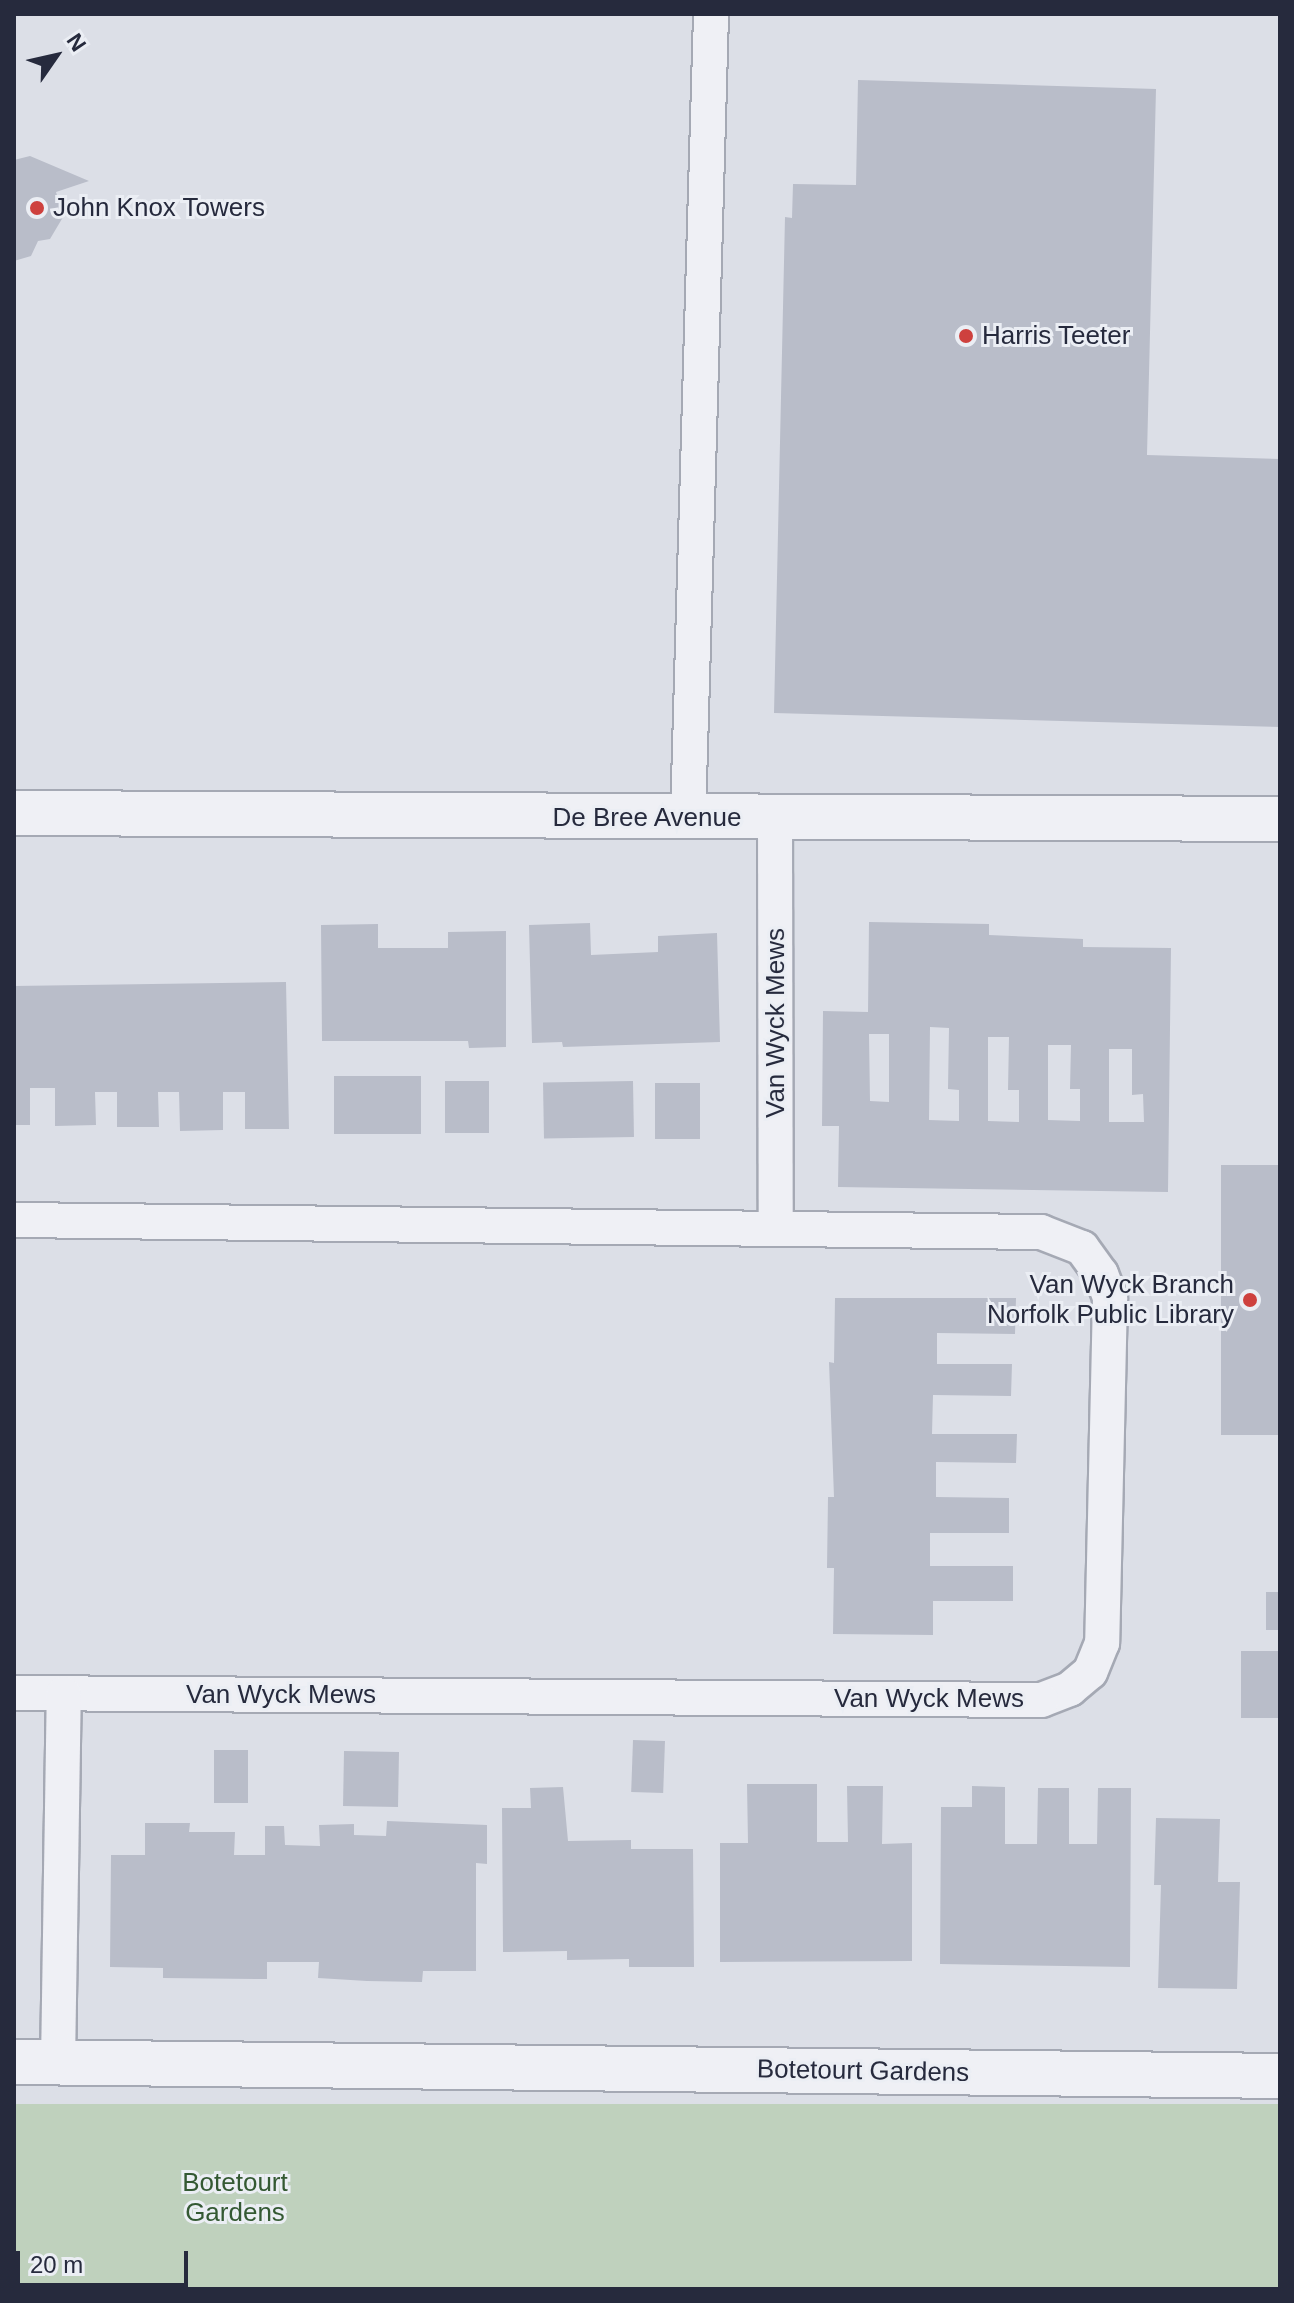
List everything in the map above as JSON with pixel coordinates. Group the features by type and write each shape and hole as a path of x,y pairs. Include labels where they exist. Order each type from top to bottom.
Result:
{"street":[{"name":"De Bree Avenue","path":"14,813 1280,819"},
{"name":"Botetourt Gardens","path":"14,2062 1280,2076"}],"lane":[{"path":"688,818 711,14"},
{"name":"Van Wyck Mews","path":"775,818 776,1228"},
{"name":"Van Wyck Mews","path":"14,1220 1041,1232 1082,1248 1101,1274 1110,1298 1102,1643 1090,1672 1070,1689 1041,1700 14,1693"},
{"path":"58,2063 64,1694"}],"green space":[{"name":"Botetourt Gardens","path":"14,2104 1280,2104 1280,2289 14,2289"}],"building":[{"name":"Harris Teeter","path":"858,80 1156,89 1147,455 1280,459 1280,727 774,713 785,217 792,218 793,184 856,185"},
{"name":"John Knox Towers","path":"30,156 89,181 56,192 61,209 69,207 50,239 38,241 31,256 14,261 14,160"},
{"path":"869,922 989,924 989,935 1083,939 1083,947 1171,948 1168,1192 838,1187 839,1126 822,1126 823,1011 868,1012","holes":["930,1027 949,1028 948,1089 959,1090 959,1121 929,1120","869,1034 889,1034 889,1102 870,1101","988,1037 1009,1037 1008,1090 1019,1090 1019,1122 988,1121","1048,1045 1071,1045 1070,1089 1080,1089 1080,1121 1048,1120","1109,1049 1132,1049 1132,1095 1143,1094 1144,1122 1109,1122"]},
{"path":"590,923 591,955 658,952 658,936 717,933 720,1042 563,1047 562,1042 532,1043 529,925"},
{"path":"378,924 378,948 448,948 448,932 506,931 506,1047 469,1048 468,1041 322,1041 321,925"},
{"path":"286,982 289,1129 245,1129 245,1092 223,1092 223,1130 180,1131 179,1092 158,1092 159,1127 117,1127 117,1092 95,1092 96,1125 55,1126 55,1088 30,1088 30,1125 14,1125 14,986"},
{"path":"334,1076 421,1076 421,1134 334,1134"},
{"path":"445,1081 489,1081 489,1133 445,1133"},
{"path":"633,1081 634,1137 544,1139 543,1083"},
{"path":"655,1083 700,1083 700,1139 655,1139"},
{"name":"Van Wyck Branch Norfolk Public Library","path":"1221,1165 1280,1165 1280,1435 1221,1435"},
{"path":"835,1298 1016,1298 1015,1334 937,1333 937,1364 1012,1364 1011,1396 933,1395 932,1434 1017,1434 1016,1463 936,1462 936,1497 1009,1498 1009,1533 930,1533 930,1566 1013,1566 1013,1601 933,1601 933,1635 833,1634 834,1568 827,1568 828,1497 834,1497 829,1362 834,1363"},
{"path":"1266,1592 1280,1592 1280,1630 1266,1630"},
{"path":"1241,1651 1280,1651 1280,1718 1241,1718"},
{"path":"633,1740 665,1741 663,1793 631,1792"},
{"path":"214,1750 248,1750 248,1803 214,1803"},
{"path":"344,1751 399,1752 398,1807 343,1806"},
{"path":"747,1784 817,1784 817,1842 848,1842 847,1786 883,1786 882,1844 912,1843 912,1961 720,1962 720,1843 748,1843"},
{"path":"972,1786 1005,1787 1005,1844 1037,1844 1038,1788 1069,1788 1069,1844 1097,1844 1098,1788 1131,1788 1130,1967 940,1964 941,1807 972,1807"},
{"path":"563,1787 568,1841 631,1840 631,1849 693,1849 694,1967 629,1967 629,1959 567,1960 567,1951 503,1952 502,1808 531,1808 530,1788"},
{"path":"1156,1818 1220,1819 1218,1882 1240,1882 1237,1989 1158,1988 1161,1885 1154,1885"},
{"path":"387,1821 487,1825 487,1864 476,1863 476,1971 423,1971 422,1982 318,1978 319,1962 267,1962 267,1979 163,1978 163,1968 110,1967 111,1855 145,1855 145,1823 190,1823 189,1832 235,1832 234,1855 265,1855 265,1826 284,1826 285,1845 320,1846 319,1825 354,1824 354,1835 386,1836"}],"place":[{"name":"John Knox Towers","path":"37,208"},
{"name":"Harris Teeter","path":"966,336"},
{"name":"Van Wyck Branch Norfolk Public Library","path":"1250,1300"}]}
